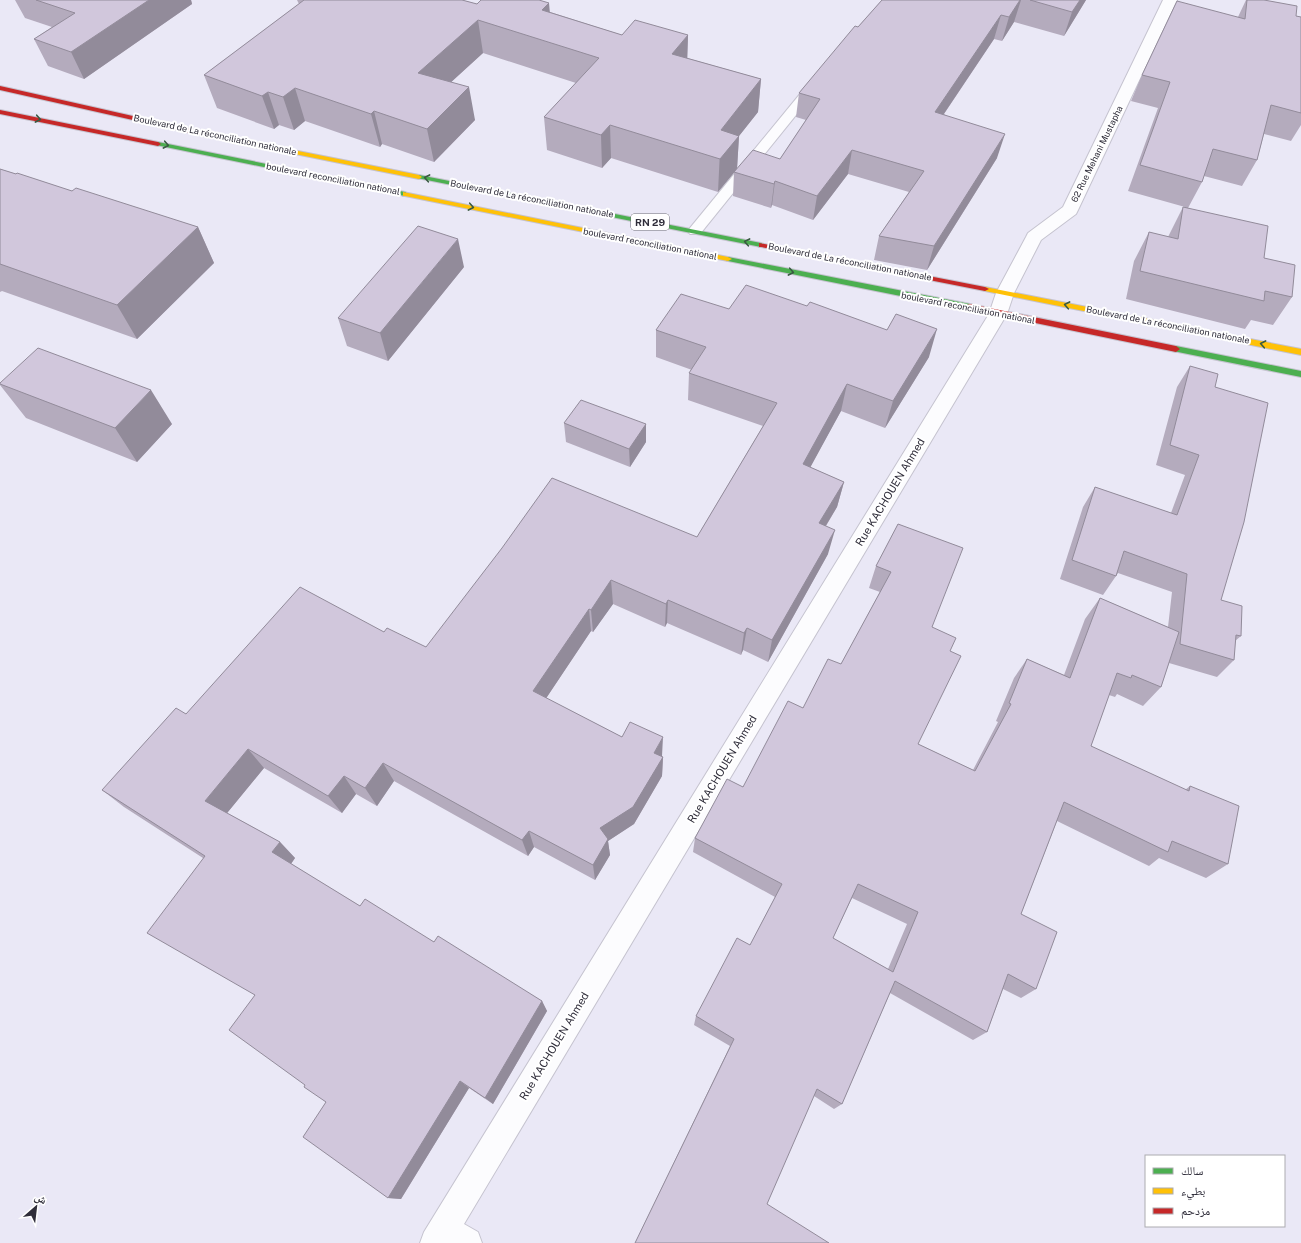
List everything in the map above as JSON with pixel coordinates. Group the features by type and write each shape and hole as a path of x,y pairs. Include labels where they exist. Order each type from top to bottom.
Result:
{"highway":[{"name":"Boulevard de La réconciliation nationale","path":"0,88 67,102 171,128 696,231 1001,304 1301,352"},
{"name":"boulevard reconciliation national","path":"0,112 1001,304 1301,374"}],"street":[{"name":"62 Rue Mehani Mustapha","path":"1001,304 1034,237 1070,210 1170,0"},
{"name":"Rue KACHOUEN Ahmed","path":"448,1238 1001,304"}],"lane":[{"path":"696,231 819,79"}],"building":[{"path":"36,0 149,0 71,52 34,39 75,13"},
{"path":"304,0 462,0 477,4 481,0 539,0 549,3 542,10 622,35 635,20 688,35 672,54 761,79 721,130 739,136 720,159 610,125 601,135 544,117 599,58 478,20 418,73 469,87 427,129 374,111 371,114 295,88 283,97 268,92 262,96 204,75"},
{"path":"882,0 1020,0 1009,17 1001,15 935,112 1005,134 934,246 879,236 924,171 852,150 817,196 775,181 774,184 734,172 753,150 780,159 820,99 799,93 855,26 858,27"},
{"path":"1030,0 1080,0 1072,12"},
{"path":"1247,0 1264,0 1297,6 1296,16 1301,17 1301,113 1271,105 1257,160 1213,149 1202,182 1140,165 1170,82 1142,75 1177,1 1245,19"},
{"path":"0,169 72,191 76,188 198,227 117,305 0,264"},
{"path":"1183,207 1268,226 1264,258 1295,265 1292,297 1265,291 1264,301 1140,271 1149,232 1178,239"},
{"path":"418,226 458,239 380,333 338,318"},
{"path":"746,285 807,306 810,302 887,330 896,314 937,329 893,401 847,384 803,464 844,482 819,523 835,530 772,640 747,628 744,633 668,600 666,604 611,580 591,610 589,609 533,691 622,737 630,722 663,737 654,753 663,757 633,807 600,828 608,839 593,865 529,831 522,840 383,763 365,788 344,776 328,796 248,749 205,801 280,842 272,852 360,906 365,899 434,942 438,936 542,1001 485,1098 460,1081 388,1198 303,1137 326,1102 229,1030 255,995 147,933 205,856 102,790 176,708 186,714 300,587 384,632 387,628 426,647 502,548 552,478 697,537 777,403 689,373 706,347 656,330 681,294 729,309"},
{"path":"38,348 151,390 115,428 0,384"},
{"path":"1190,366 1218,374 1215,387 1268,403 1244,522 1221,600 1242,606 1241,636 1236,635 1234,660 1180,644 1187,574 1124,551 1116,576 1072,560 1095,487 1177,515 1199,455 1170,445"},
{"path":"581,400 646,424 629,449 564,423"},
{"path":"898,524 963,548 932,627 956,638 950,651 961,656 918,744 975,771 1011,704 1009,703 1027,659 1070,678 1100,598 1179,632 1161,687 1132,675 1131,678 1117,673 1091,746 1189,791 1190,786 1239,806 1228,864 1172,841 1168,852 1064,802 1021,914 1057,932 1036,989 1008,974 987,1032 895,981 842,1104 817,1089 767,1204 829,1243 635,1243 734,1039 696,1016 737,938 750,945 782,884 695,838 727,779 743,787 788,701 803,708 828,659 841,664 891,572 876,566","holes":["858,884 918,912 893,972 833,938"]}],"traffic: fast":[{"path":"158,144 405,194"},
{"path":"419,177 761,245"},
{"path":"728,259 970,307"},
{"path":"1176,349 1301,374"}],"traffic: slow":[{"path":"208,135 419,177"},
{"path":"405,194 728,259"},
{"path":"985,289 1301,352"}],"traffic: jam":[{"path":"0,88 208,135"},
{"path":"0,112 158,144"},
{"path":"761,245 985,289"},
{"path":"970,307 1176,349"}]}
